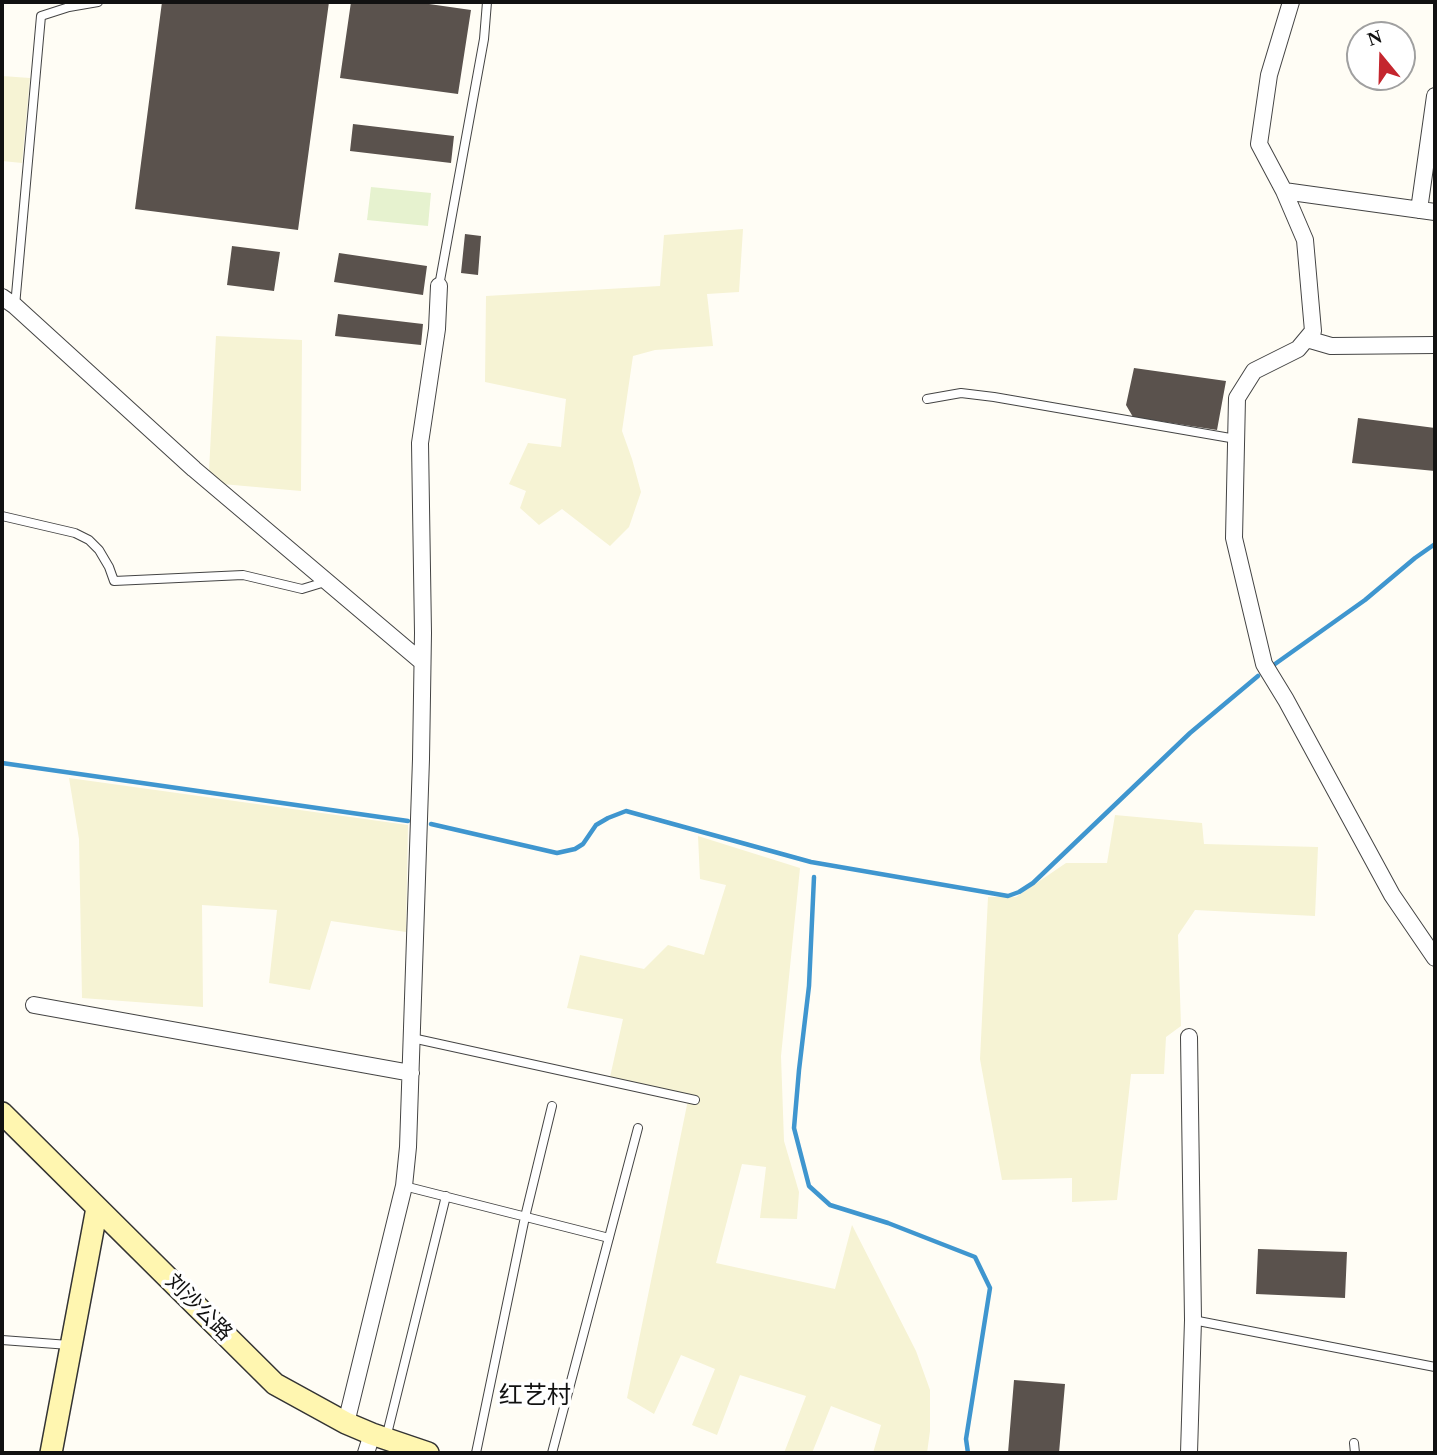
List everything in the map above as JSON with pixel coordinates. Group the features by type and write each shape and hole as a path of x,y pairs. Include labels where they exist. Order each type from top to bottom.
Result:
{"main road":[{"name":"刘沙公路","path":"2,1113 275,1384 375,1442 428,1453"},
{"path":"51,1453 97,1208"}],"street":[{"path":"1291,2 1269,75 1259,144 1284,191 1305,240 1313,331 1298,349 1254,371 1237,398 1234,538 1264,664 1392,895 1435,958"},
{"path":"1284,191 1427,211 1435,96"},
{"path":"346,1423 404,1186 408,1147 421,771 420,443 437,329 439,286"},
{"path":"8,301 194,469 422,662"},
{"path":"1307,339 1332,346 1435,345"},
{"path":"34,1005 411,1073"},
{"path":"1189,1037 1193,1320 1189,1453"}],"lane":[{"path":"8,301 41,16 98,2"},
{"path":"439,286 484,39 487,2"},
{"path":"928,399 961,393 994,397 1236,439"},
{"path":"2,516 75,533 89,540 99,550 114,581 243,575 302,589 327,581"},
{"path":"412,1038 695,1100"},
{"path":"476,1453 525,1217 552,1106"},
{"path":"552,1453 638,1128"},
{"path":"404,1186 609,1238"},
{"path":"375,1442 446,1196"},
{"path":"1193,1320 1435,1367"},
{"path":"2,1340 72,1346"},
{"path":"1354,1443 1355,1453"}],"shaded area":[{"path":"2,76 30,78 22,163 2,161"},
{"path":"743,229 739,292 707,294 713,346 655,350 633,356 622,431 641,492 629,527 610,546 562,509 539,525 520,508 526,491 509,484 528,443 561,447 566,399 485,382 486,296 660,286 664,235"},
{"path":"216,336 302,340 301,491 222,484 209,471"},
{"path":"69,778 408,825 406,932 331,921 310,990 269,983 277,910 202,905 203,1007 82,998 79,839"},
{"path":"1115,815 1202,823 1204,844 1318,847 1315,916 1195,910 1178,935 1181,1026 1166,1037 1164,1074 1131,1074 1117,1200 1072,1202 1072,1178 1002,1180 980,1059 988,897 1016,897 1066,863 1107,863"},
{"path":"698,836 800,868 781,1056 784,1141 799,1192 797,1219 760,1218 766,1167 742,1164 716,1263 835,1289 852,1225 916,1351 930,1390 927,1453 873,1453 881,1425 831,1406 812,1453 784,1453 806,1396 740,1375 717,1435 692,1425 715,1369 681,1355 654,1414 627,1398 688,1100 610,1077 623,1019 567,1008 580,955 644,969 668,945 704,955 726,885 700,879"}],"green space":[{"path":"371,187 431,193 428,226 367,220"}],"building":[{"path":"162,2 329,2 298,230 135,209"},
{"path":"351,2 415,2 471,10 458,94 340,78"},
{"path":"353,124 454,136 451,163 350,151"},
{"path":"465,234 481,236 478,275 461,273"},
{"path":"232,246 280,252 274,291 227,285"},
{"path":"339,253 427,266 423,295 334,282"},
{"path":"338,314 423,324 421,345 335,336"},
{"path":"1134,368 1226,381 1217,430 1133,417 1126,405"},
{"path":"1358,418 1435,428 1435,471 1352,463"},
{"path":"1258,1249 1347,1252 1345,1298 1256,1294"},
{"path":"1014,1380 1065,1384 1059,1453 1008,1453"}],"waterway":[{"path":"1275,664 1365,600 1435,544"},
{"path":"431,824 557,853 575,849 583,844 596,825 626,811 811,862 1008,896 1033,883 1190,733 1258,676"},
{"path":"2,763 408,821"},
{"path":"814,877 809,986 794,1128 809,1186 830,1205 888,1223 975,1257 990,1288 966,1439 968,1453"}],"district":[{"name":"红艺村","path":"535,1397"}]}
